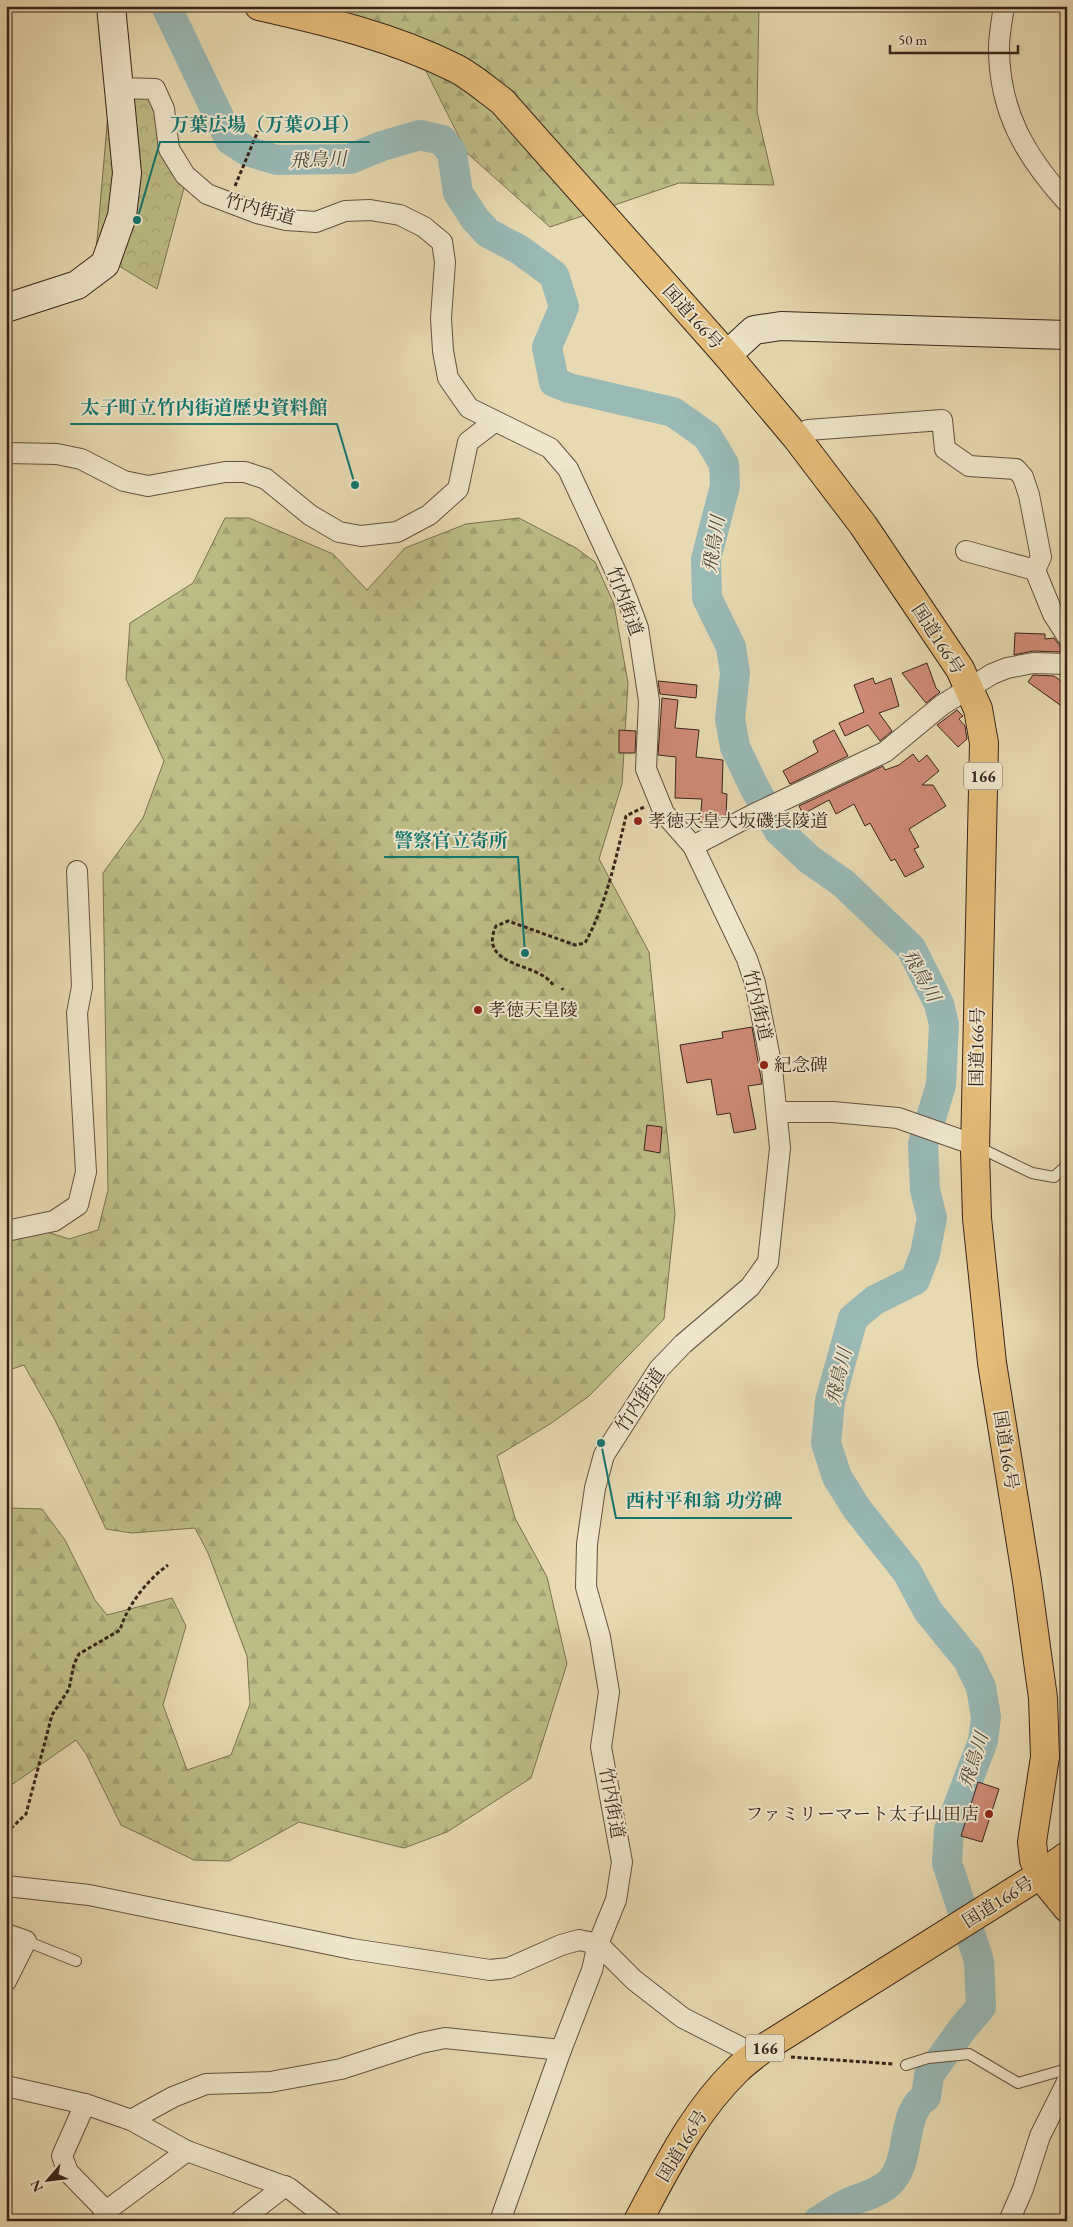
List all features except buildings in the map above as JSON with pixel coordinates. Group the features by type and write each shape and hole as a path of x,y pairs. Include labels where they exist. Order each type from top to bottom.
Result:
{"main road":[{"name":"国道166号","path":"259,6 328,22 397,44 456,69 502,101 727,355 796,437 863,525 960,669 978,709 984,743 975,1145 976,1218 992,1363 1027,1581 1043,1698 1045,1757 1032,1842 1034,1860 1040,1875 760,2052 737,2070 704,2108 678,2146 638,2221"},
{"path":"1067,1856 1040,1875 1067,1908"}],"street":[{"path":"6,308 77,285 105,264 122,216 127,173 111,6"},
{"path":"1004,6 999,48 1004,97 1018,137 1045,179 1067,202"},
{"name":"竹内街道","path":"118,88 155,89 164,109 169,149 185,175 207,194 256,212 286,220 316,222 345,211 370,210 400,215 424,226 442,242 445,262 441,318 443,351 448,378 469,408 550,448 568,469 622,583 638,628 649,701 646,769 664,813 693,846 748,959 772,1068 778,1112 780,1148 768,1262 750,1286 683,1344 659,1369 604,1455 595,1488 587,1544 586,1587 600,1637 610,1692 601,1747 622,1862 616,1900 598,1944 592,1970 561,2050 500,2221"},
{"path":"727,355 754,330 781,326 1067,335"},
{"path":"796,437 808,430 942,420 945,449 969,466 1016,469 1022,477 1029,495 1041,557 1035,570 1053,614 1067,636"},
{"path":"6,453 57,454 81,459 124,481 148,486 225,472 245,472 266,479 310,515 339,532 361,536 397,532 429,515 458,489 468,442 494,422"},
{"path":"966,551 1035,570"},
{"path":"693,846 752,814 885,752 942,705 968,687 1007,668 1033,663 1067,664"},
{"path":"6,1231 54,1221 78,1205 86,1172 77,1013 82,987 77,871"},
{"path":"778,1112 833,1112 898,1118 938,1134 975,1145"},
{"path":"6,1886 89,1895 352,1949 490,1970 509,1968 560,1944 579,1940 598,1944 634,1980 683,2018 760,2052"},
{"path":"6,1934 26,1941 6,1981"},
{"path":"131,2120 173,2097 206,2084 270,2082 341,2069 421,2043 445,2038 561,2050"},
{"path":"1009,2221 1023,2189 1040,2136 1067,2082"},
{"path":"6,2086 85,2104 131,2120 187,2151 284,2186 331,2221"},
{"path":"85,2104 62,2156 68,2172 104,2216 187,2151"},
{"path":"240,2221 284,2186"}],"lane":[{"path":"975,1145 1032,1173 1054,1177 1067,1165"},
{"path":"26,1941 76,1961"},
{"path":"906,2065 928,2058 969,2054 1018,2082 1067,2069"}],"path":[{"path":"229,202 258,131"},
{"path":"553,985 549,978 504,959 497,952 492,943 492,935 496,926 508,921 575,945 585,943 594,927 608,885 626,816 658,800"},
{"path":"6,1833 26,1814 52,1716 68,1689 74,1664 79,1654 120,1630 125,1614 158,1572 168,1565"},
{"path":"760,2052 796,2058 906,2065"}],"green space":[{"path":"329,6 759,6 757,112 774,185 679,183 550,227 467,153 409,37"},
{"path":"110,91 171,102 184,188 157,289 96,252"},
{"path":"225,518 249,518 333,554 367,590 405,548 466,524 519,518 576,548 595,562 614,604 628,683 622,784 599,859 649,952 675,1214 664,1319 589,1396 550,1424 497,1456 515,1518 547,1577 567,1664 531,1778 447,1832 404,1848 299,1822 229,1861 194,1860 121,1825 86,1754 76,1740 10,1786 6,1786 6,1508 42,1509 65,1540 95,1600 107,1615 172,1598 186,1626 163,1705 187,1770 231,1755 250,1704 247,1656 208,1553 195,1528 132,1533 106,1529 55,1420 24,1365 6,1371 6,1219 69,1239 98,1230 108,1190 103,873 143,818 164,761 126,679 130,623 193,583"}],"waterway":[{"name":"飛鳥川","path":"166,6 230,140 247,151 277,160 350,159 382,146 420,135 442,140 452,153 458,193 475,219 488,233 520,250 554,275 564,307 547,347 554,382 569,388 673,412 707,436 724,464 725,486 706,559 707,598 731,647 735,673 730,719 735,747 754,787 779,831 810,860 843,883 911,948 939,1004 944,1024 941,1085 923,1144 925,1190 932,1218 925,1254 915,1280 875,1300 853,1318 830,1401 826,1443 837,1477 857,1509 907,1572 928,1611 968,1660 981,1687 986,1717 983,1741 949,1830 947,1863 979,1961 981,2007 963,2028 929,2075 926,2097 918,2104 912,2114 901,2163 896,2174 881,2189 845,2204 818,2221"}],"place":[{"name":"万葉広場（万葉の耳）","path":"137,220"},
{"name":"太子町立竹内街道歴史資料館","path":"355,485"},
{"name":"孝徳天皇大坂磯長陵道","path":"638,821"},
{"name":"警察官立寄所","path":"525,953"},
{"name":"孝徳天皇陵","path":"478,1010"},
{"name":"紀念碑","path":"764,1065"},
{"name":"西村平和翁 功労碑","path":"601,1443"},
{"name":"ファミリーマート太子山田店","path":"989,1814"}]}
